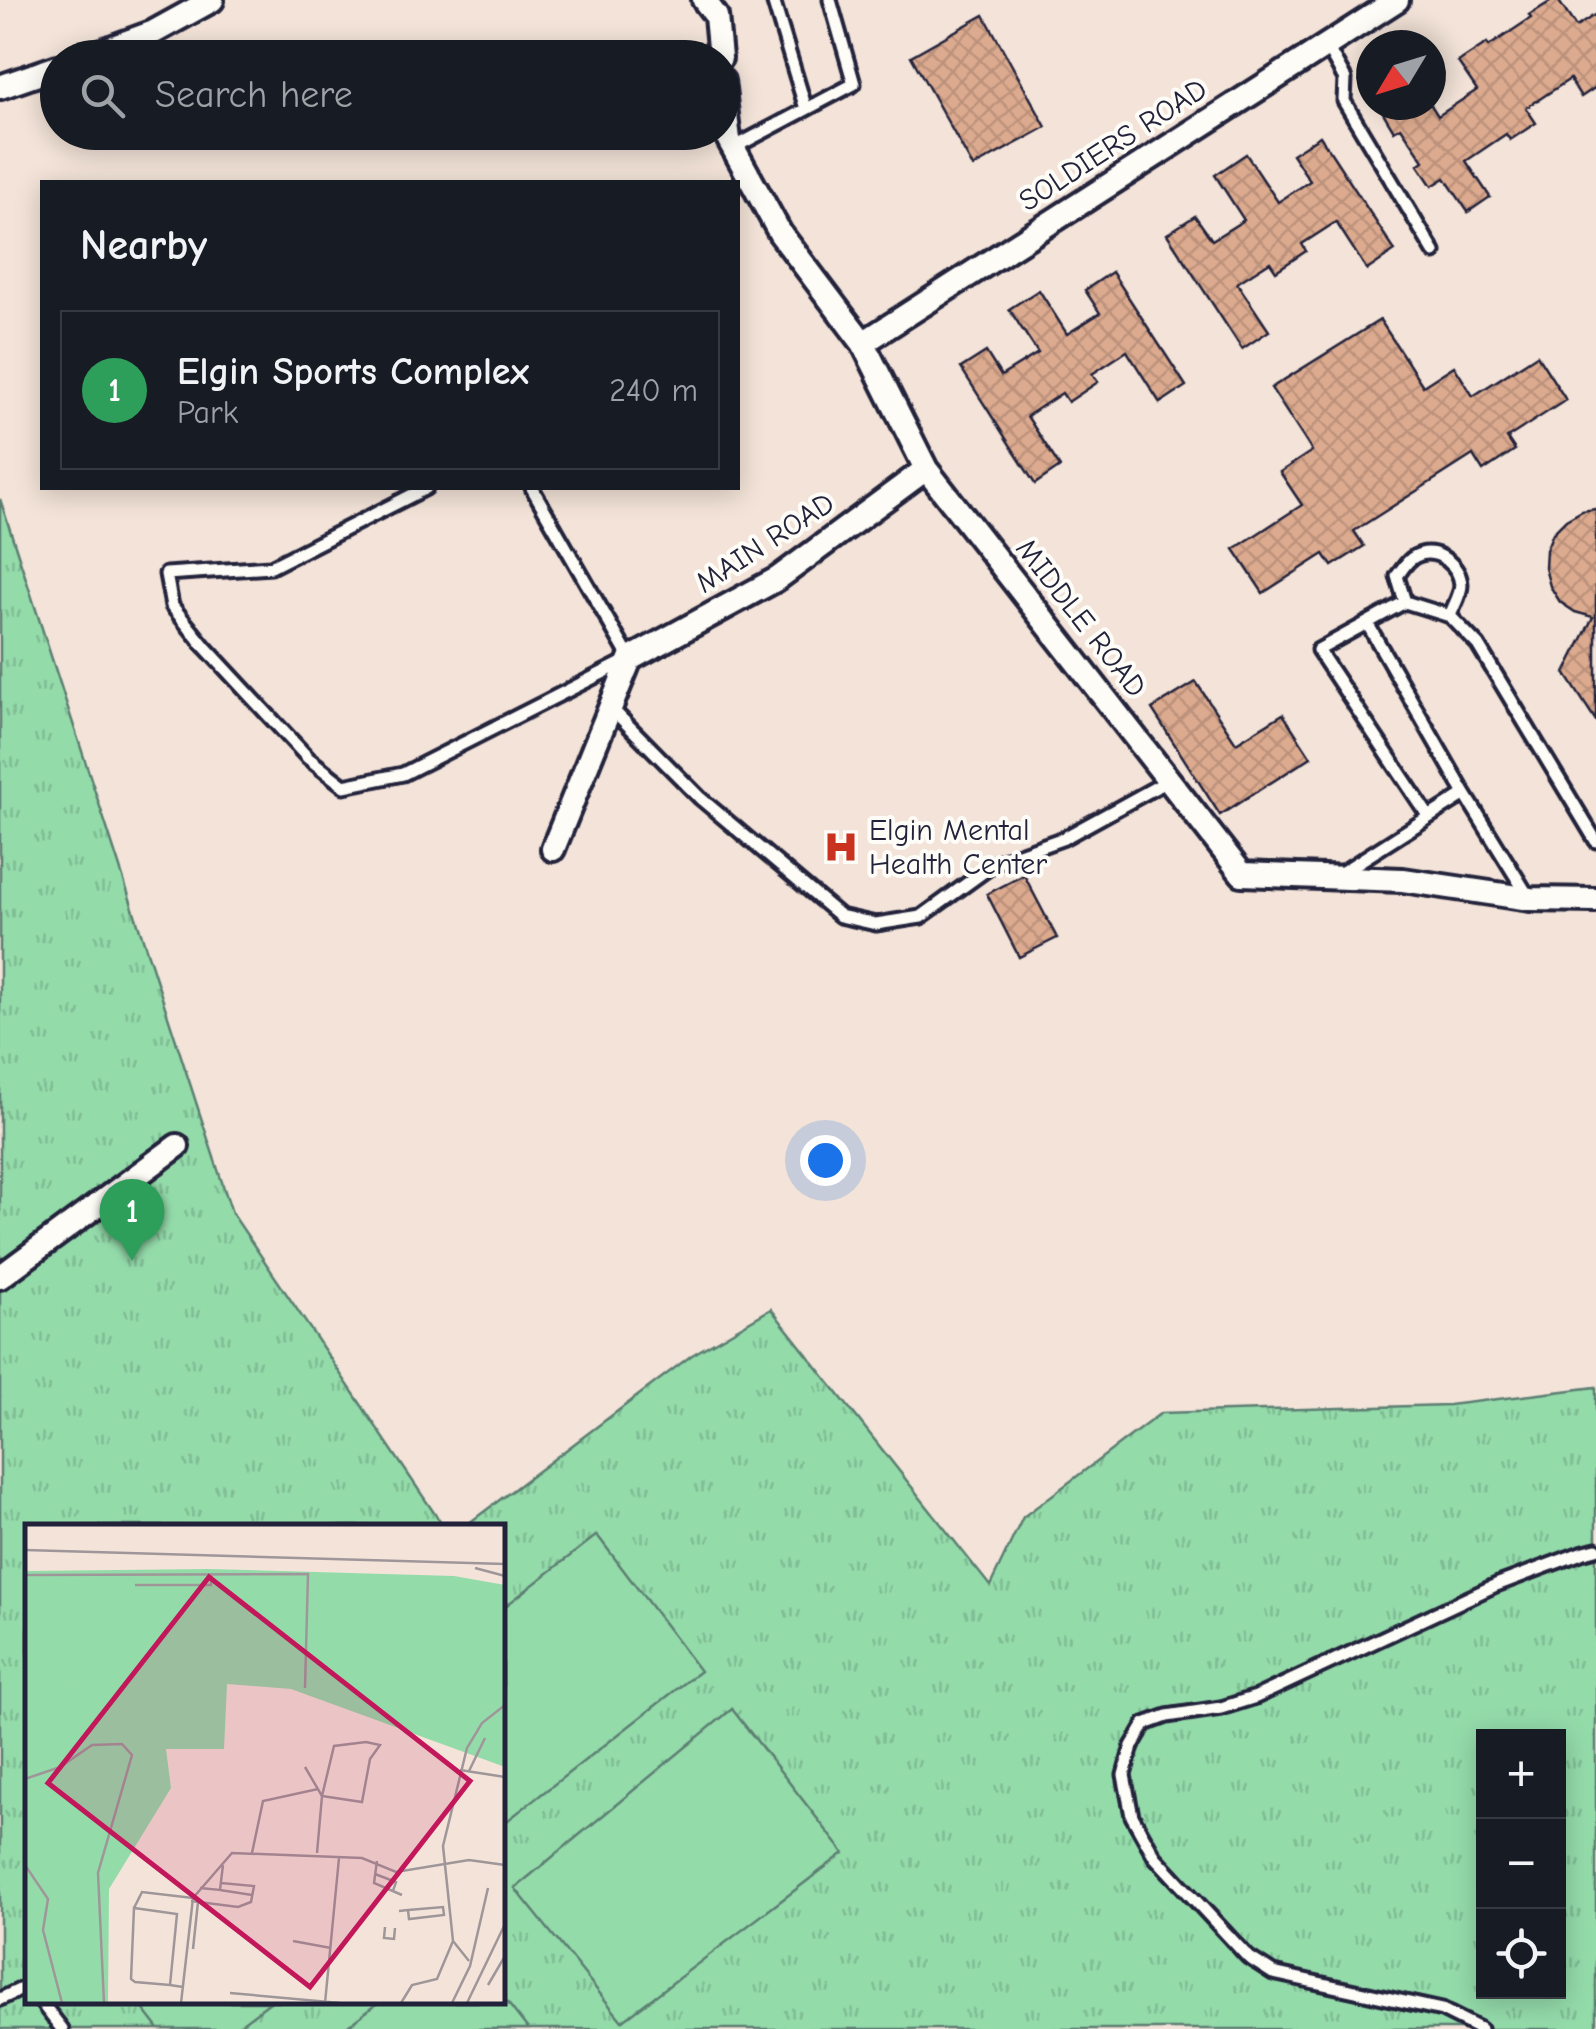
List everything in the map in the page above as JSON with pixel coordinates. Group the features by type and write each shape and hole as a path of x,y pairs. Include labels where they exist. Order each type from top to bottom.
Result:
{"street":[{"path":"132,40 212,0"},
{"path":"704,0 716,16 718,40"},
{"name":"SOLDIERS ROAD","path":"862,343 1397,0"},
{"path":"0,87 40,73"},
{"name":"MIDDLE ROAD","path":"734,150 780,233 862,343 926,469 1242,874 1403,880 1530,899 1596,900"},
{"name":"MAIN ROAD","path":"630,659 777,579 926,469"},
{"path":"553,849 630,659"},
{"path":"0,1277 177,1146"}],"lane":[{"path":"773,0 806,109"},
{"path":"740,144 854,84 830,0"},
{"path":"1326,45 1346,79 1344,101 1434,252"},
{"path":"422,490 272,567 166,574 172,606 205,648 308,758 344,786 402,774 630,659 533,490"},
{"path":"1405,602 1398,576 1409,560 1422,553 1439,554 1455,568 1461,586 1450,616"},
{"path":"1429,817 1318,650 1405,602 1450,616 1478,645 1596,841"},
{"path":"1367,623 1530,899"},
{"path":"610,708 700,798 840,916 876,924 921,918 996,862 1064,838 1169,780"},
{"path":"1334,878 1465,794"},
{"path":"1480,2029 1442,2010 1273,1974 1248,1958 1154,1858 1132,1816 1124,1775 1132,1746 1145,1724 1256,1697 1496,1586 1581,1552 1596,1550"},
{"path":"0,1999 25,1987"},
{"path":"42,2004 62,2029"}],"green space":[{"path":"0,499 232,1213 442,1524 25,1524 25,2004 505,2004 505,1524 468,1524 692,1355 771,1309 990,1586 1023,1517 1161,1413 1449,1405 1596,1387 1596,2029 0,2029"},
{"path":"597,1535 700,1671 505,1822 505,1606"},
{"path":"732,1709 844,1853 622,2021 515,1888"},
{"path":"505,2000 528,2029 344,2029 376,2004 505,2004"},
{"path":"140,2004 267,2004 234,2029 159,2029"}],"building":[{"path":"1553,0 1558,0 1576,27 1596,14 1596,87 1581,97 1570,79 1526,108 1536,123 1510,140 1506,134 1466,161 1490,197 1468,212 1445,178 1432,186 1418,165 1424,161 1401,127 1394,131 1387,120 1446,120 1446,111 1477,90 1458,62 1487,43 1489,46 1531,18 1529,15"},
{"path":"984,15 1046,127 973,167 911,56"},
{"path":"1320,136 1395,251 1367,270 1336,222 1302,244 1306,251 1276,271 1270,262 1237,283 1269,331 1242,349 1167,234 1195,216 1212,240 1244,220 1215,175 1246,154 1278,202 1310,181 1292,154"},
{"path":"1112,272 1186,386 1160,403 1127,351 1092,374 1098,382 1068,402 1062,393 1027,416 1060,467 1035,484 961,368 986,352 1001,376 1038,353 1009,309 1039,290 1067,334 1100,313 1085,290"},
{"path":"1380,320 1423,386 1454,366 1473,396 1537,355 1566,400 1507,438 1515,450 1483,471 1473,455 1354,531 1364,546 1332,566 1324,554 1263,593 1234,549 1302,505 1280,472 1312,451 1271,388"},
{"path":"1596,509 1596,721 1565,673 1593,617 1560,602 1545,568 1546,550 1553,533 1582,511"},
{"path":"1196,682 1236,743 1283,714 1311,757 1220,815 1152,709"},
{"path":"1024,875 1057,938 1019,957 987,894"}],"place":[{"name":"Elgin Mental Health Center","path":"841,847"},
{"name":"Elgin Sports Complex","path":"132,1261"}]}
